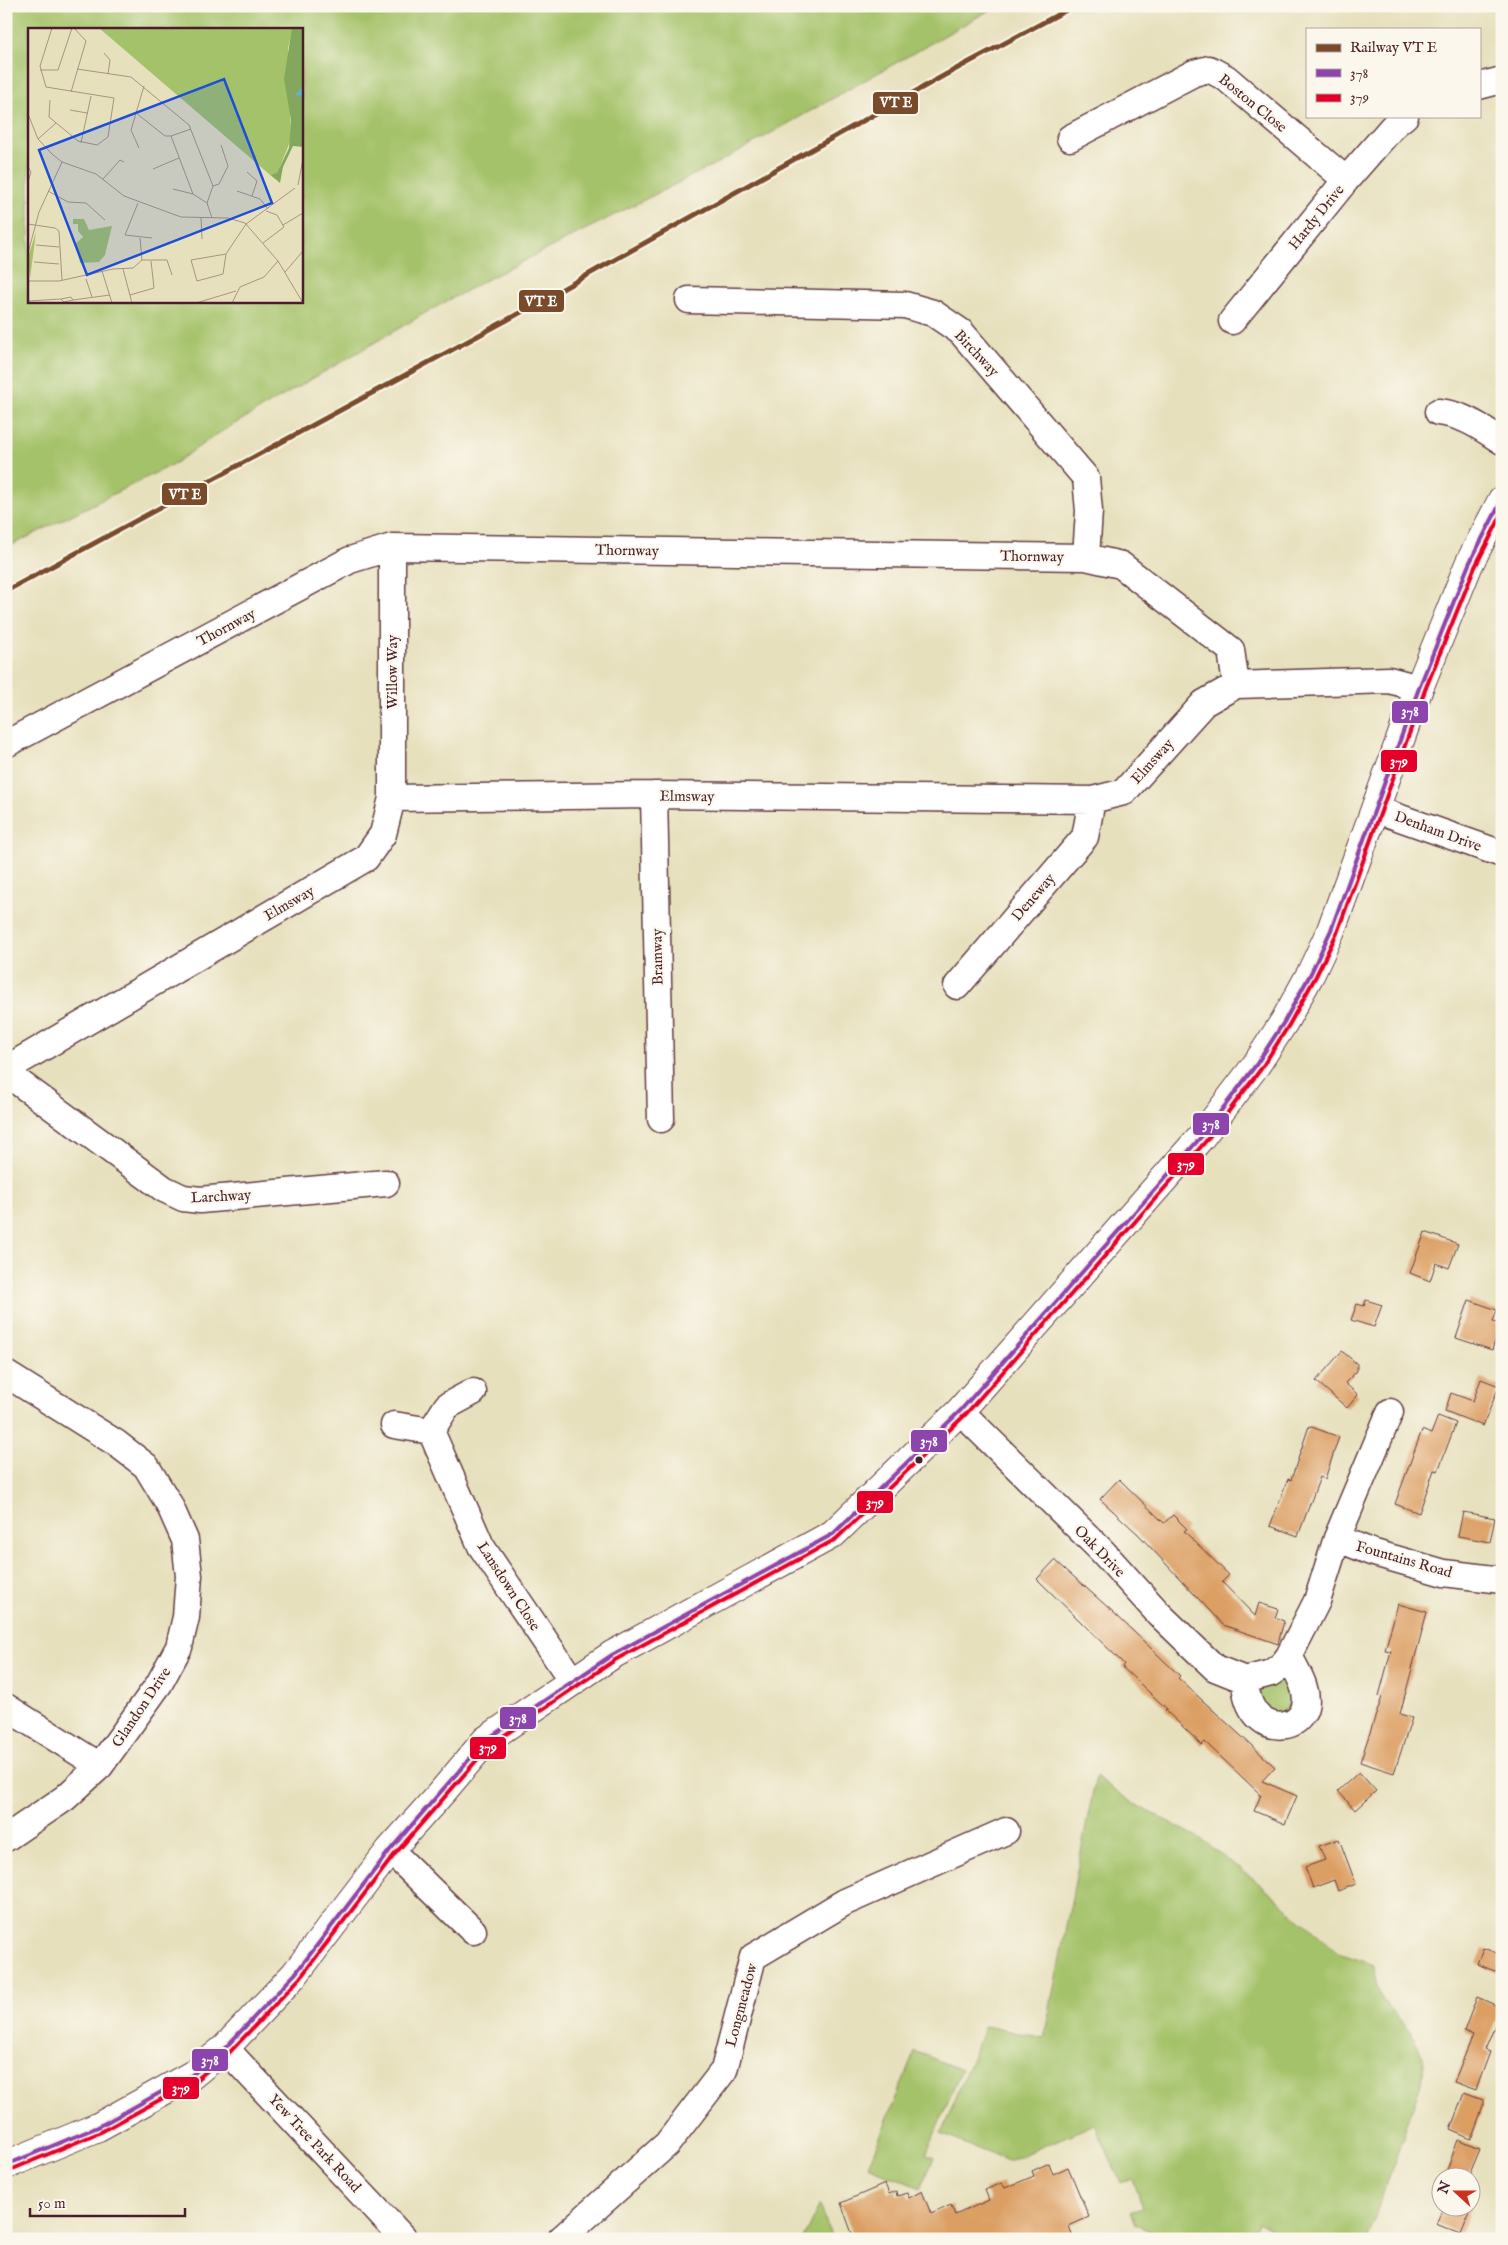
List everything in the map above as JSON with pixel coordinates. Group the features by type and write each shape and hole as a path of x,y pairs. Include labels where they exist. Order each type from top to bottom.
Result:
{"main road":[{"path":"6,2165 98,2127 192,2075 225,2048 295,1974 390,1850 486,1740 612,1655 833,1534 960,1411 1201,1138 1256,1065 1284,1022 1311,973 1330,930 1419,688 1470,564 1502,500"}],"street":[{"name":"Boston Close","path":"1070,138 1194,73 1209,69 1226,78 1346,180"},
{"path":"1480,86 1502,80"},
{"name":"Hardy Drive","path":"1232,321 1346,180 1395,124 1402,118"},
{"name":"Birchway","path":"689,300 905,305 933,313 961,332 1086,478 1089,511 1086,557"},
{"path":"1438,412 1456,414 1502,441"},
{"name":"Thornway","path":"6,744 350,560 392,547 1086,557 1121,565 1231,650 1236,685"},
{"name":"Willow Way","path":"392,547 392,798"},
{"name":"Elmsway","path":"6,1069 366,858 383,834 392,798 654,795 1092,800 1124,792 1204,703 1236,685 1389,680 1419,688"},
{"name":"Bramway","path":"654,795 661,1119"},
{"name":"Deneway","path":"957,986 1085,837 1092,800"},
{"name":"Denham Drive","path":"1375,809 1502,854"},
{"name":"Larchway","path":"6,1073 164,1189 183,1198 200,1200 386,1183"},
{"name":"Glandon Drive","path":"6,1374 116,1442 146,1466 169,1504 185,1540 189,1576 186,1616 179,1647 159,1684 100,1766 66,1798 6,1838"},
{"path":"394,1425 431,1431 447,1406 473,1392"},
{"name":"Oak Drive","path":"960,1411 1102,1551 1159,1614 1215,1668 1246,1680"},
{"path":"1289,1656 1305,1689 1305,1702 1302,1713 1296,1722 1286,1727 1276,1726 1266,1722 1256,1714 1249,1704 1246,1680 1270,1673 1283,1664 1289,1656 1317,1601 1337,1538 1390,1412"},
{"name":"Lansdown Close","path":"431,1431 481,1546 573,1682"},
{"name":"Fountains Road","path":"1337,1538 1371,1552 1444,1573 1502,1580"},
{"path":"6,1707 100,1766"},
{"name":"Longmeadow","path":"561,2239 667,2144 724,2070 753,1957 845,1902 1006,1831"},
{"path":"390,1850 473,1932"},
{"name":"Yew Tree Park Road","path":"225,2048 404,2239"}],"green space":[{"path":"6,6 997,6 725,159 486,280 427,312 219,433 175,463 6,548"},
{"path":"1283,1664 1305,1702 1266,1722 1256,1678"},
{"path":"1096,1776 1131,1802 1201,1839 1262,1886 1339,1953 1374,1965 1377,1988 1380,1995 1416,2042 1423,2064 1423,2078 1377,2213 1366,2239 1292,2239 1259,2223 1252,2239 1232,2239 1210,2229 1187,2236 1172,2238 1136,2225 1131,2212 1142,2208 1132,2179 1121,2183 1095,2124 1008,2161 941,2134 985,2026 1044,2038"},
{"path":"915,2051 961,2070 926,2155 934,2158 921,2188 868,2166"},
{"path":"820,2204 832,2239 803,2239"}],"building":[{"path":"1425,1232 1458,1244 1449,1268 1436,1263 1430,1281 1410,1273"},
{"path":"1366,1300 1382,1305 1374,1327 1351,1320 1357,1304 1364,1306"},
{"path":"1469,1300 1497,1310 1493,1322 1500,1324 1492,1350 1456,1338"},
{"path":"1342,1351 1357,1364 1357,1371 1345,1383 1358,1395 1347,1408 1316,1381"},
{"path":"1481,1379 1499,1386 1483,1426 1445,1411 1451,1393 1473,1401"},
{"path":"1438,1416 1456,1423 1438,1471 1434,1470 1419,1513 1395,1504 1422,1430 1431,1434"},
{"path":"1309,1426 1339,1437 1325,1479 1320,1477 1298,1536 1270,1526 1288,1479 1291,1480"},
{"path":"1119,1479 1164,1523 1173,1515 1187,1529 1184,1531 1229,1575 1222,1582 1255,1616 1259,1603 1278,1609 1275,1618 1284,1621 1278,1644 1223,1625 1138,1534 1100,1499"},
{"path":"1463,1512 1495,1518 1490,1542 1458,1536"},
{"path":"1055,1560 1112,1611 1180,1676 1178,1678 1275,1767 1262,1781 1297,1796 1285,1824 1254,1811 1261,1795 1205,1742 1202,1745 1165,1710 1167,1709 1122,1667 1124,1664 1037,1579"},
{"path":"1398,1604 1427,1612 1400,1714 1412,1718 1394,1773 1360,1762 1382,1697 1379,1696 1391,1651 1385,1650"},
{"path":"1359,1772 1376,1791 1355,1810 1338,1791"},
{"path":"1339,1839 1356,1884 1338,1891 1334,1880 1313,1888 1305,1867 1325,1860 1319,1846"},
{"path":"1483,1948 1502,1955 1502,1974 1477,1964"},
{"path":"1477,1997 1502,2008 1485,2050 1490,2052 1476,2090 1454,2082 1473,2035 1464,2031"},
{"path":"1464,2093 1483,2100 1483,2107 1471,2139 1450,2130"},
{"path":"1458,2140 1480,2149 1472,2168 1448,2168"},
{"path":"1049,2163 1053,2174 1068,2167 1089,2217 1069,2226 1074,2239 854,2239 841,2203 885,2184 889,2194 896,2191 897,2196 907,2193 909,2198 922,2191 931,2214 951,2205 955,2215 989,2200 985,2190 1002,2183 1005,2188 1034,2176 1032,2171"},
{"path":"1439,2218 1468,2218 1461,2234 1436,2224"}],"transit line":[{"path":"6,591 507,320 945,75 1074,6"},
{"name":"378","path":"6,2165 98,2127 192,2075 225,2048 295,1974 390,1850 486,1740 612,1655 833,1534 960,1411 1201,1137 1256,1065 1284,1022 1311,973 1331,930 1419,688 1469,564 1502,500"},
{"name":"379","path":"8,2171 101,2132 196,2080 230,2052 300,1978 395,1854 490,1745 615,1660 836,1539 965,1415 1206,1141 1261,1069 1289,1025 1337,933 1425,690 1475,567 1502,514"}]}
